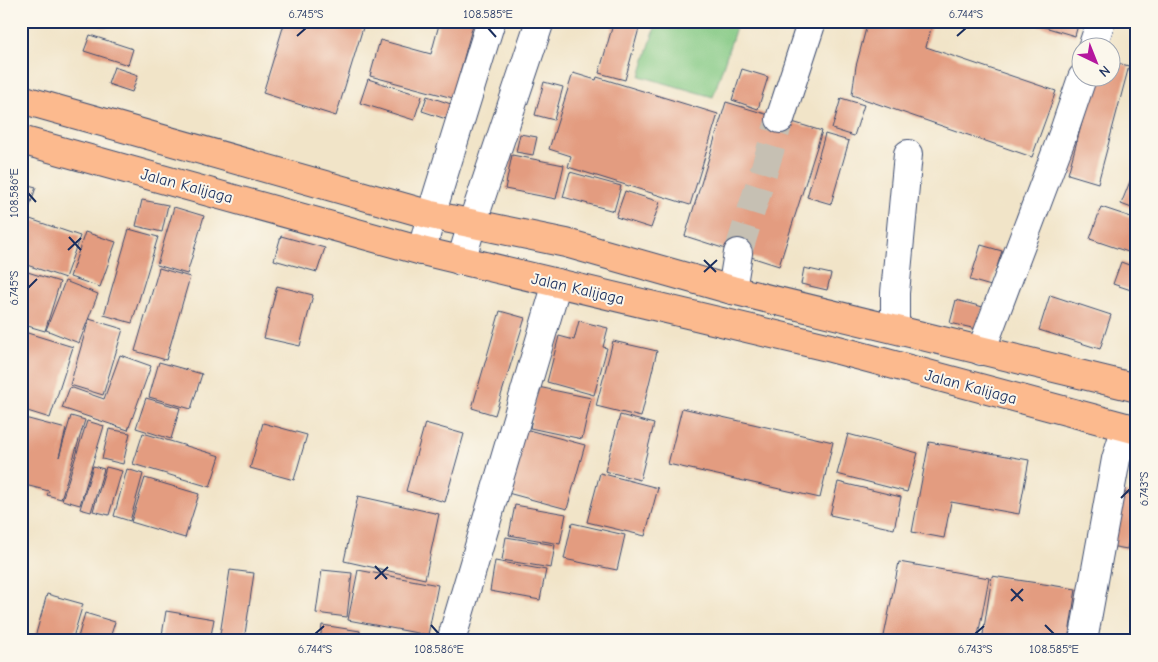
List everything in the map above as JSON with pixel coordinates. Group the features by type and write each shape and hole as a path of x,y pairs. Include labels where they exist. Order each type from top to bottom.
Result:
{"highway":[{"path":"21,99 431,215 566,243 732,290 1137,388"},
{"name":"Jalan Kalijaga","path":"21,140 422,251 827,347 1131,429"}],"street":[{"path":"422,251 431,215 491,21"},
{"path":"461,261 540,21"},
{"path":"780,118 812,21"},
{"path":"1095,38 1101,21"},
{"path":"981,351 1079,88"},
{"path":"895,329 895,294 908,154"},
{"path":"732,290 738,253"},
{"path":"451,641 557,283"},
{"path":"1083,641 1116,459 1131,429"}],"green space":[{"path":"657,21 738,21 713,97 640,76"}],"building":[{"path":"86,21 109,21 106,28"},
{"path":"285,21 365,21 336,116 263,93"},
{"path":"440,21 474,21 453,98 370,76 380,40 431,54"},
{"path":"614,21 641,21 625,80 599,73"},
{"path":"868,21 933,21 926,47 1056,91 1032,157 852,95 856,66"},
{"path":"1032,21 1079,21 1075,36 1031,23"},
{"path":"90,35 133,49 128,65 84,51"},
{"path":"1120,64 1129,66 1098,183 1068,174 1091,88 1120,88"},
{"path":"114,67 138,75 132,92 108,84"},
{"path":"742,69 768,77 758,109 732,100"},
{"path":"573,73 596,80 597,77 718,114 690,205 568,167 571,156 549,149"},
{"path":"368,79 422,96 414,120 360,103"},
{"path":"544,82 563,87 554,120 535,115"},
{"path":"427,96 451,104 446,119 422,111"},
{"path":"841,98 864,105 854,136 832,129"},
{"path":"726,102 822,131 779,266 685,236"},
{"path":"520,134 537,137 533,155 516,152"},
{"path":"825,134 849,141 831,204 807,197"},
{"path":"512,155 564,165 556,199 505,189"},
{"path":"1137,164 1137,210 1121,204"},
{"path":"570,172 621,186 614,211 563,197"},
{"path":"21,183 36,187 23,227 21,226"},
{"path":"625,191 660,202 651,228 616,217"},
{"path":"142,200 168,205 162,232 136,226"},
{"path":"174,207 204,216 187,274 157,265"},
{"path":"1101,207 1137,219 1137,255 1090,239"},
{"path":"30,219 80,236 65,278 21,263 21,242"},
{"path":"129,229 158,237 132,323 104,315"},
{"path":"85,232 116,242 100,287 70,277"},
{"path":"281,236 325,248 317,272 274,260"},
{"path":"981,245 1002,251 991,286 970,280"},
{"path":"1121,262 1137,268 1137,292 1113,284"},
{"path":"159,268 190,277 166,360 135,351"},
{"path":"804,268 831,274 827,290 801,284"},
{"path":"21,270 60,282 45,331 21,324"},
{"path":"65,281 98,294 79,343 46,330"},
{"path":"277,286 313,295 300,346 264,338"},
{"path":"1050,295 1111,315 1100,349 1039,330"},
{"path":"956,300 983,307 977,329 950,323"},
{"path":"500,311 525,318 495,415 472,408"},
{"path":"89,319 123,329 103,395 70,385"},
{"path":"579,321 608,328 603,347 607,348 594,395 547,382 559,336 574,340"},
{"path":"21,331 73,347 50,418 21,409"},
{"path":"613,341 657,351 641,417 596,406"},
{"path":"120,355 151,366 128,430 62,408 70,387 104,399"},
{"path":"159,362 202,374 191,409 149,397"},
{"path":"538,387 591,398 582,439 530,428"},
{"path":"146,398 180,408 171,439 136,428"},
{"path":"682,408 833,442 820,498 668,464"},
{"path":"620,415 654,424 640,480 605,471"},
{"path":"71,416 85,420 61,499 47,495 49,491 21,484 21,417 66,429 59,457"},
{"path":"87,421 104,426 80,505 62,500"},
{"path":"263,423 307,435 294,480 250,468"},
{"path":"425,423 464,434 445,502 406,491"},
{"path":"521,428 585,445 567,509 504,492"},
{"path":"109,429 130,433 123,464 102,459"},
{"path":"143,433 220,456 210,487 133,464"},
{"path":"848,434 918,453 907,492 837,474"},
{"path":"929,442 1029,460 1019,514 951,502 944,538 912,532"},
{"path":"93,466 104,469 91,512 80,509"},
{"path":"106,467 122,471 109,515 93,511"},
{"path":"127,469 143,474 130,521 114,516"},
{"path":"600,473 658,488 645,536 587,522"},
{"path":"145,478 199,494 185,538 131,522"},
{"path":"838,482 901,497 894,529 830,515"},
{"path":"1122,492 1137,496 1137,506 1127,549 1110,546"},
{"path":"358,496 439,514 425,579 344,561"},
{"path":"515,505 566,514 560,544 509,535"},
{"path":"572,523 625,535 617,570 564,559"},
{"path":"506,537 555,545 551,568 502,560"},
{"path":"495,561 546,570 540,600 490,591"},
{"path":"899,562 989,578 977,641 883,641"},
{"path":"230,570 254,573 244,641 219,641"},
{"path":"322,570 352,573 347,617 316,613"},
{"path":"358,570 438,585 428,635 348,620"},
{"path":"992,576 1076,589 1068,641 982,641"},
{"path":"47,594 83,604 72,641 34,641"},
{"path":"166,611 214,619 210,641 161,641"},
{"path":"85,613 115,622 109,641 77,641"},
{"path":"322,625 360,631 359,641 320,641"}],"tunnel":[{"path":"738,253 780,119"}]}
